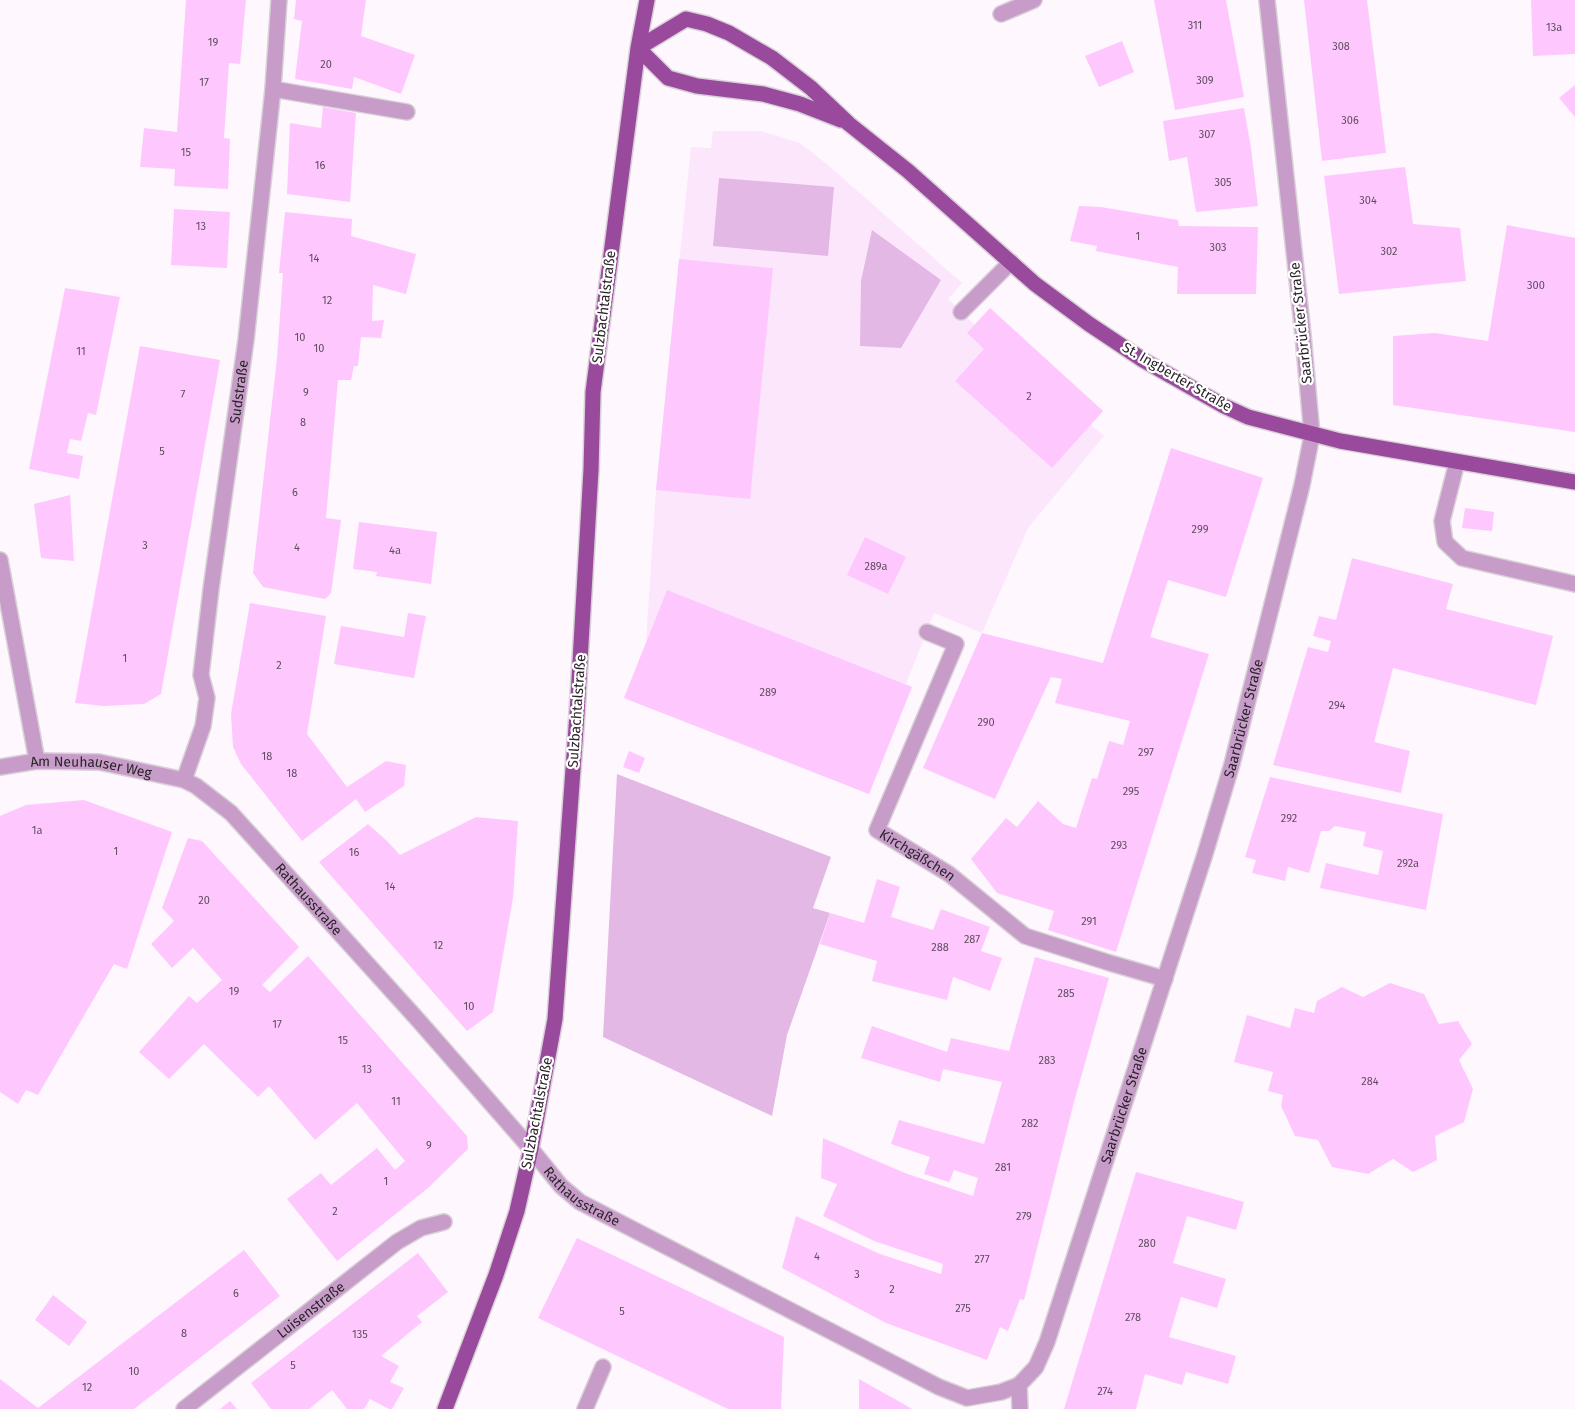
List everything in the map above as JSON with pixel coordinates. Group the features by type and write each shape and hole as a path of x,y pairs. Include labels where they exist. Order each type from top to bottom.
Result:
{"main road":[{"name":"Sulzbachtalstraße","path":"445,1409 504,1252 517,1211 531,1149 555,1019 591,470 593,392 638,48 647,0"},
{"name":"St. Ingberter Straße","path":"849,124 800,104 763,94 697,86 668,78 638,48 686,19 729,32 772,58 811,88 849,124 908,171 1035,284 1143,360 1224,406 1248,417 1312,435 1575,482"}],"street":[{"name":"Sudstraße","path":"184,780 203,726 207,698 201,675 211,589 246,340 273,89 278,0"},
{"path":"1001,14 1034,0"},
{"name":"Saarbrücker Straße","path":"1019,1385 1036,1366 1047,1342 1205,854 1232,764 1302,484 1312,435 1267,0"},
{"path":"273,89 407,112"},
{"path":"961,312 1011,262"},
{"path":"1457,462 1442,522 1445,542 1462,558 1575,584"},
{"path":"0,560 36,762"},
{"name":"Kirchgäßchen","path":"927,632 956,644 877,830 949,874 1025,936 1110,964 1165,979"},
{"name":"Am Neuhauser Weg","path":"0,767 36,762 99,762 184,780"},
{"name":"Rathausstraße","path":"184,780 232,813 419,1021 561,1186 580,1202 939,1386 967,1398 1001,1392 1019,1385"},
{"name":"Luisenstraße","path":"184,1409 397,1242 421,1228 444,1222"},
{"path":"586,1409 603,1367"},
{"path":"1019,1385 1020,1409"}],"shaded area":[{"path":"713,131 760,131 800,143 828,165 962,283 948,299 975,325 990,308 1103,411 1091,425 1104,436 1028,528 982,633 934,613 906,684 912,687 869,794 624,698 646,642 656,490 691,147 711,148"},
{"path":"719,178 834,187 828,256 713,246"},
{"path":"872,230 941,280 901,348 860,346 861,281"},
{"path":"617,774 831,857 813,908 830,913 787,1035 772,1116 603,1037"}],"building":[{"path":"186,0 246,0 240,64 229,63 224,138 230,139 228,189 174,186 175,169 140,167 144,128 177,132"},
{"path":"296,0 366,0 361,36 415,55 401,94 354,77 352,89 295,79 302,21 294,19"},
{"path":"1154,0 1226,0 1244,97 1175,110"},
{"path":"1304,0 1367,0 1386,153 1322,161"},
{"path":"1531,0 1575,0 1575,54 1533,56"},
{"path":"1122,41 1134,72 1099,87 1085,56"},
{"path":"1575,85 1575,117 1559,98"},
{"path":"323,107 356,113 350,202 287,194 290,123 321,128"},
{"path":"1244,108 1258,206 1196,212 1187,157 1169,161 1163,121"},
{"path":"1405,167 1413,224 1460,228 1466,281 1339,294 1324,176"},
{"path":"1079,206 1101,207 1178,220 1179,226 1258,227 1256,294 1177,294 1178,267 1096,251 1097,246 1070,241"},
{"path":"174,209 230,212 227,268 171,265"},
{"path":"285,212 352,219 351,236 416,254 406,294 373,285 372,321 384,320 381,338 361,337 358,366 354,366 351,380 338,380 326,518 341,520 331,593 325,599 263,587 253,573 277,358 283,273 279,273"},
{"path":"1507,225 1575,238 1575,432 1393,405 1393,336 1435,333 1488,341"},
{"path":"679,259 773,268 750,499 656,490"},
{"path":"65,288 120,297 96,415 88,413 81,441 70,439 67,453 83,456 79,479 29,469"},
{"path":"990,308 1103,411 1052,468 955,381 984,349 967,333"},
{"path":"140,346 220,360 161,694 144,704 104,706 75,703"},
{"path":"1171,448 1263,478 1226,597 1168,580 1150,637 1209,654 1116,952 1048,930 1054,911 997,893 971,859 1006,818 1017,827 1038,801 1063,824 1076,828 1092,778 1097,779 1109,741 1123,745 1130,721 1055,703 1062,679 1051,677 995,799 923,768 982,633 1103,663"},
{"path":"70,495 74,561 41,558 34,504"},
{"path":"1465,508 1494,512 1492,531 1462,528"},
{"path":"359,522 437,532 431,584 376,576 377,572 353,569"},
{"path":"865,537 906,557 888,594 847,575"},
{"path":"1352,558 1453,584 1446,609 1553,636 1536,705 1393,668 1374,742 1410,751 1401,793 1273,765 1308,647 1328,652 1331,641 1313,636 1319,616 1336,620"},
{"path":"667,590 912,687 869,794 624,698"},
{"path":"250,603 326,616 307,734 347,787 386,761 406,765 404,786 365,812 356,799 302,841 241,764 233,747 231,714"},
{"path":"408,613 426,616 414,678 334,664 341,626 404,637"},
{"path":"629,751 645,758 639,773 623,767"},
{"path":"1270,777 1443,814 1426,910 1320,888 1326,863 1378,875 1383,851 1363,846 1366,832 1335,826 1329,831 1321,831 1309,873 1288,867 1285,881 1252,873 1256,860 1245,857"},
{"path":"84,800 172,832 127,969 114,964 38,1095 26,1090 18,1104 0,1092 0,816 26,805"},
{"path":"476,817 518,821 513,898 493,1012 467,1031 319,862 368,824 400,855"},
{"path":"188,838 202,841 299,947 262,985 270,992 308,956 467,1136 468,1149 428,1188 337,1261 287,1199 321,1173 331,1185 377,1148 395,1170 405,1161 357,1103 315,1140 269,1086 258,1097 204,1044 169,1079 139,1052 189,996 197,1003 222,980 193,948 172,968 151,944 174,921 162,908"},
{"path":"877,879 900,887 891,917 933,930 941,909 990,927 981,951 1002,958 990,991 953,977 947,1000 872,981 877,961 820,944 830,913 864,923"},
{"path":"1035,957 1109,978 1074,1102 1024,1300 1020,1299 1008,1331 1000,1327 987,1360 886,1323 782,1268 796,1216 880,1254 941,1274 943,1264 874,1241 823,1216 837,1184 821,1178 823,1138 905,1173 973,1196 978,1178 954,1170 949,1182 924,1174 930,1157 891,1144 899,1120 984,1144 1002,1082 943,1069 940,1082 861,1058 872,1026 947,1052 951,1038 1009,1051"},
{"path":"1390,983 1424,994 1439,1024 1458,1021 1472,1044 1459,1060 1473,1089 1464,1122 1435,1136 1437,1160 1413,1172 1393,1159 1368,1174 1332,1167 1318,1140 1295,1136 1281,1106 1283,1095 1268,1091 1273,1072 1234,1062 1247,1015 1290,1028 1295,1008 1314,1013 1317,1001 1342,987 1363,997"},
{"path":"1136,1172 1244,1202 1236,1230 1187,1216 1173,1263 1226,1279 1217,1308 1181,1297 1169,1337 1236,1356 1228,1384 1186,1372 1182,1385 1145,1374 1136,1409 1064,1409"},
{"path":"577,1238 784,1337 781,1409 728,1409 538,1318"},
{"path":"244,1250 280,1296 134,1409 0,1409 0,1379 38,1408"},
{"path":"418,1253 448,1292 417,1316 422,1322 381,1356 399,1366 390,1382 404,1388 392,1409 370,1399 364,1409 347,1409 332,1390 309,1409 271,1409 251,1383"},
{"path":"53,1295 87,1322 69,1346 35,1320"},
{"path":"859,1379 900,1402 912,1409 859,1409"},
{"path":"230,1401 237,1409 220,1409"}]}
